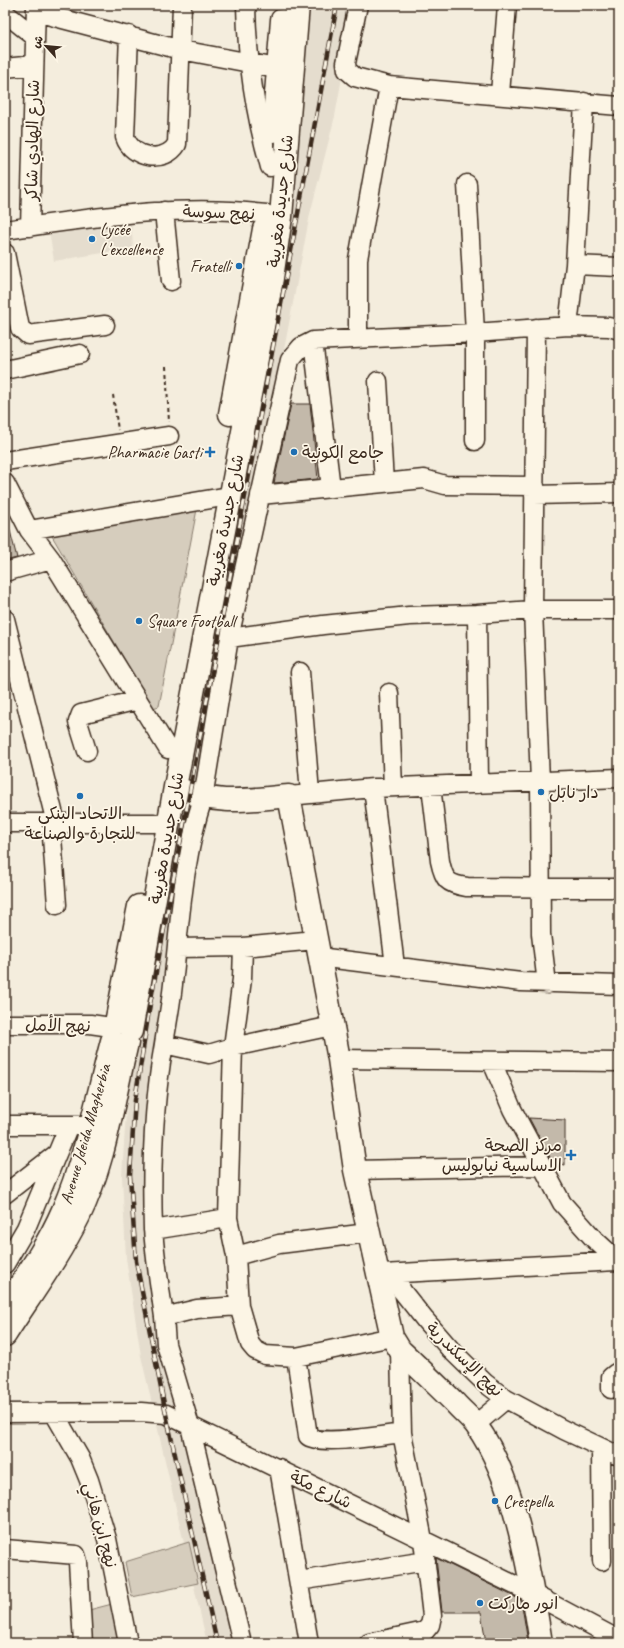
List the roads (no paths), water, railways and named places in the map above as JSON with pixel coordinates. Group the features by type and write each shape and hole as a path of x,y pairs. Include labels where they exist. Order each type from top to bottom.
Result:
{"main road":[{"name":"شارع جديدة مغربية","path":"119,1033 174,787 222,497 266,214 277,68 284,5"},
{"name":"شارع جديدة مغربية","path":"119,1033 168,749 222,497 271,285 280,224 298,5"},
{"path":"174,787 203,798 230,801 300,795 317,949 339,1059 355,1170 368,1234 386,1274 396,1343 475,1425 487,1442 500,1471 513,1507 533,1594 541,1643"},
{"name":"Avenue Jdeida Magherbia","path":"5,1307 43,1250 63,1210 76,1174 79,1125 119,1033"},
{"name":"Avenue Jdeida Magherbia","path":"5,1335 57,1258 82,1210 100,1159 119,1033"}],"street":[{"path":"129,35 125,138 130,147 139,154 148,156 165,155 170,153 177,144 182,5"},
{"path":"246,5 249,63 262,139 270,167"},
{"path":"358,5 347,57 347,70 355,77 389,86 500,94 619,106"},
{"path":"500,94 507,5"},
{"path":"36,9 181,50 277,68"},
{"name":"شارع الهادي شاكر","path":"30,227 36,9"},
{"path":"5,13 35,37"},
{"path":"5,68 34,65"},
{"path":"358,338 358,259 389,86"},
{"path":"568,326 575,265 584,102"},
{"path":"467,184 475,333 475,441"},
{"path":"164,211 171,281"},
{"name":"نهج سوسة","path":"5,230 164,211 242,211 266,214"},
{"path":"5,253 20,328 24,334 28,335 105,325"},
{"path":"575,265 619,267"},
{"path":"242,1643 190,1426 166,1344 154,1230 154,1138 160,1066 177,948 186,863 196,820 203,798 229,638 287,368 290,360 297,350 313,341 475,333 568,326 609,327 619,330"},
{"path":"536,328 533,610 540,781 541,934 547,984"},
{"path":"313,341 331,488"},
{"path":"5,370 80,354"},
{"path":"378,381 384,483"},
{"path":"5,461 169,436"},
{"path":"260,495 424,479 445,485 534,491 619,493"},
{"path":"7,491 29,530 52,559 168,749"},
{"path":"29,530 222,497"},
{"path":"5,572 52,559"},
{"path":"229,638 323,625 409,616 477,614 533,610 619,610"},
{"path":"477,614 479,784"},
{"path":"5,619 54,823 57,904"},
{"path":"300,672 300,795 373,788 619,778"},
{"path":"389,693 393,787"},
{"path":"87,751 78,722 81,714 138,700"},
{"path":"431,786 442,873 449,882 454,885 467,887 619,888"},
{"path":"373,788 395,966"},
{"path":"5,823 154,824"},
{"path":"177,948 243,947 317,949 395,966 547,984 619,985"},
{"path":"243,947 242,979 233,1047 228,1218 236,1256 239,1306 250,1344 255,1350 265,1355 296,1357 396,1343 402,1433 423,1540 432,1616 430,1625 425,1631 369,1643"},
{"name":"نهج الأمل","path":"5,1024 90,1024 119,1033"},
{"path":"164,1044 209,1054 233,1047 332,1026"},
{"path":"339,1059 492,1062 619,1062"},
{"path":"492,1062 512,1109 562,1203 594,1239 617,1261"},
{"path":"5,1125 79,1125"},
{"path":"5,1264 26,1228 57,1154 79,1125"},
{"path":"5,1194 57,1154"},
{"path":"355,1170 541,1166"},
{"path":"154,1230 228,1218"},
{"path":"236,1256 279,1244 368,1234"},
{"path":"386,1274 617,1261"},
{"name":"نهج الإسكندرية","path":"386,1274 451,1350 485,1383 506,1399 619,1456"},
{"path":"164,1317 197,1309 239,1306"},
{"path":"296,1357 308,1436 311,1439 329,1441 402,1433"},
{"path":"475,1425 506,1399"},
{"name":"شارع مكة","path":"5,1413 141,1412 166,1414 279,1468 533,1594 619,1640"},
{"name":"نهج ابن هاني","path":"54,1413 80,1458 89,1480 107,1539 128,1643"},
{"path":"601,1448 602,1561"},
{"path":"279,1468 310,1643"},
{"path":"5,1549 76,1555 78,1562 83,1643"},
{"path":"299,1581 426,1561"}],"railway":[{"path":"217,1643 166,1414 136,1261 130,1175 135,1100 150,1004 337,5"}],"place":[{"name":"Lycée L'excellence","path":"92,239"},
{"name":"Fratelli","path":"239,266"},
{"name":"Pharmacie Gasti","path":"210,452"},
{"name":"جامع الكونية","path":"294,452"},
{"name":"Square Football","path":"139,621"},
{"name":"دار نابل","path":"541,792"},
{"name":"الاتحاد البنكي للتجارة والصناعة","path":"80,796"},
{"name":"مركز الصحة الاساسية نيابوليس","path":"571,1155"},
{"name":"Crespella","path":"495,1501"},
{"name":"انور ماركت","path":"480,1603"}]}
